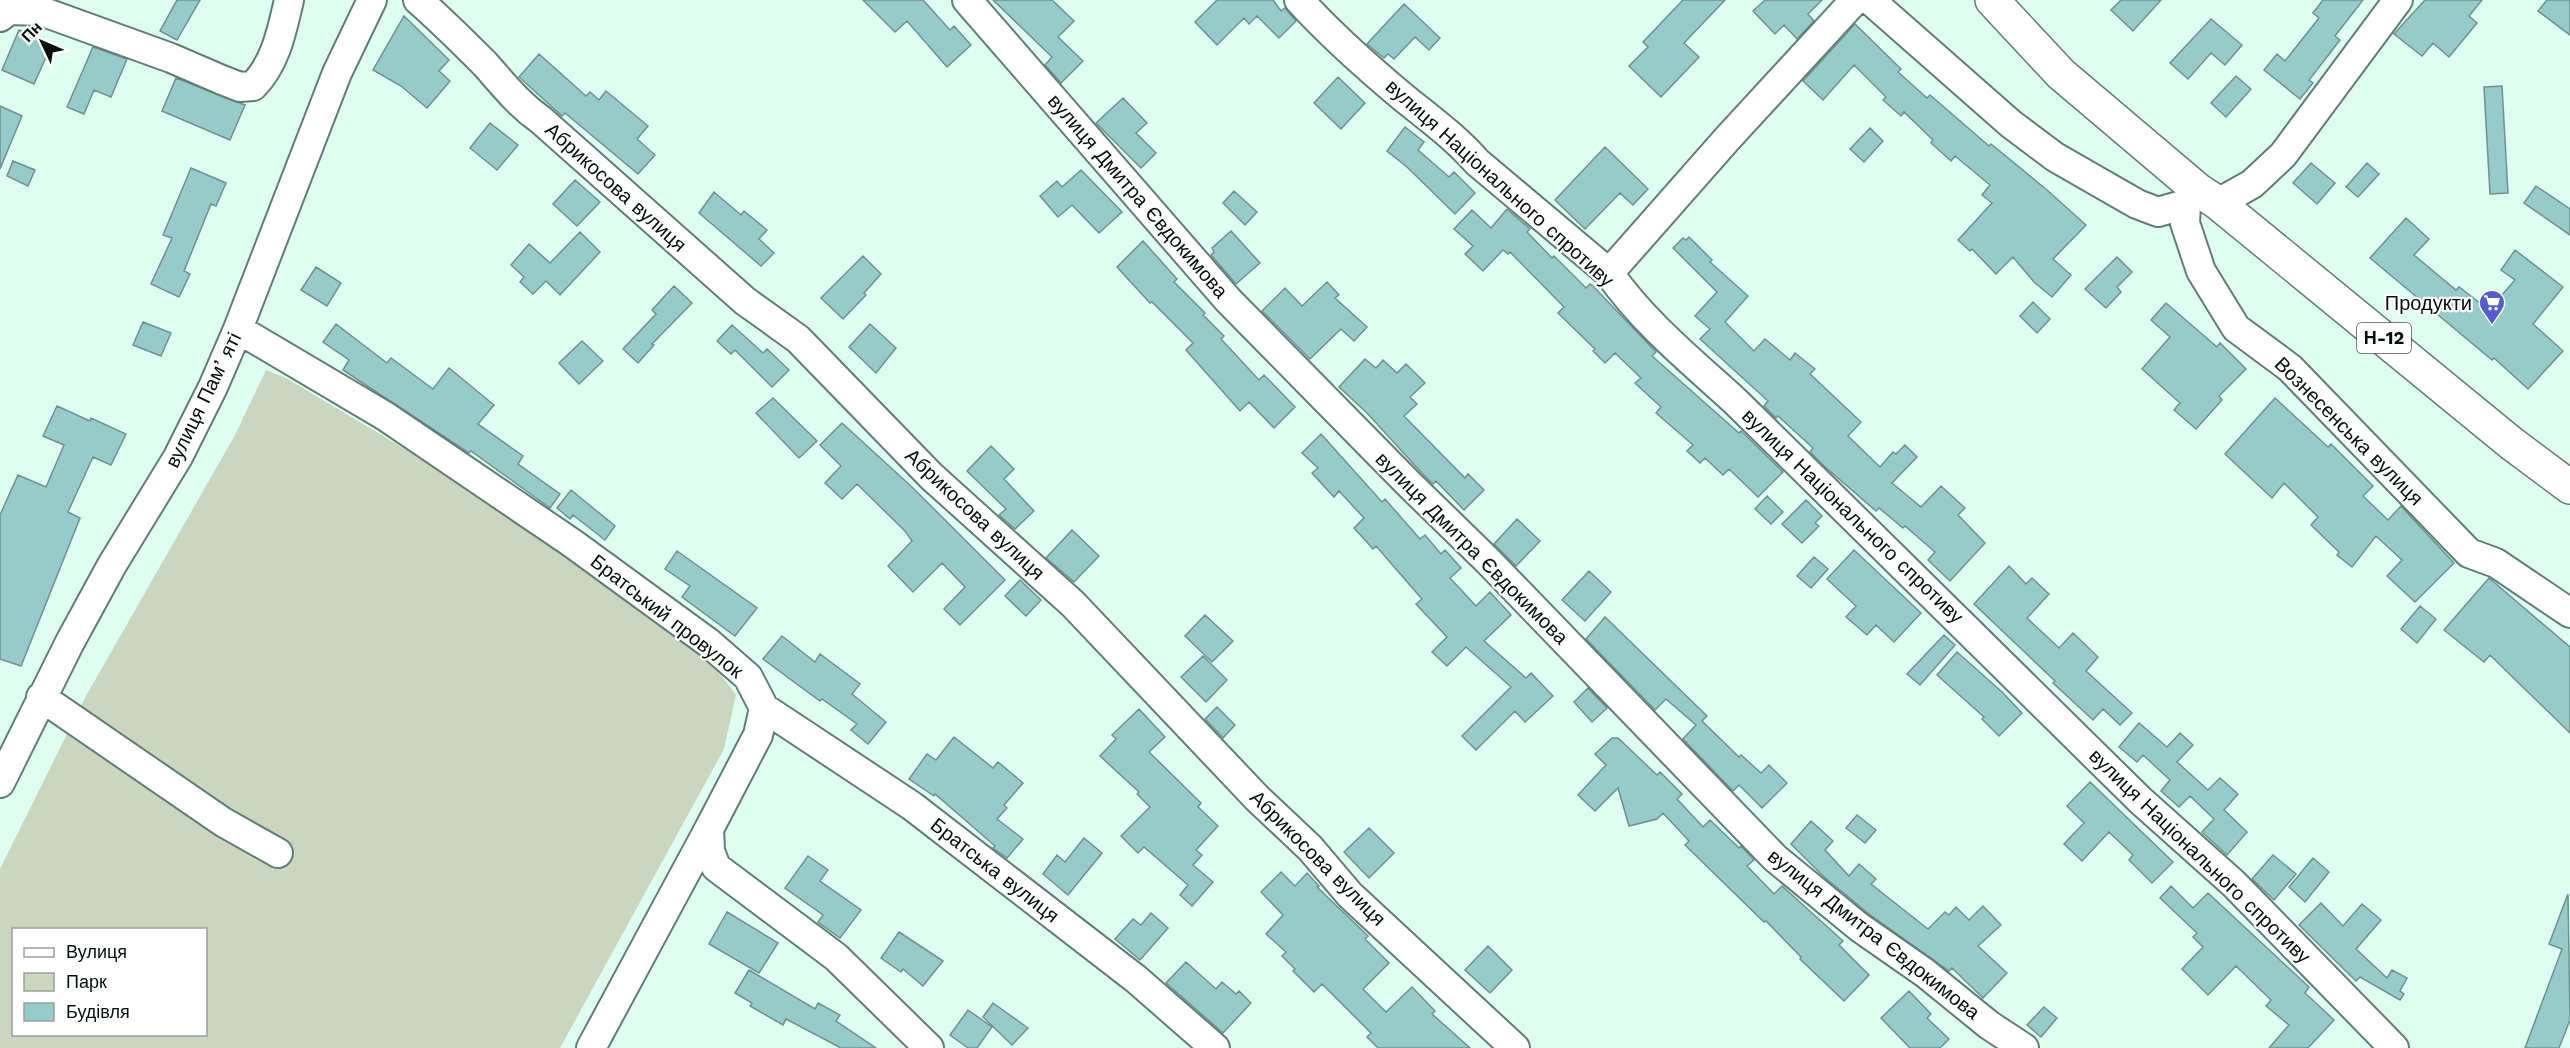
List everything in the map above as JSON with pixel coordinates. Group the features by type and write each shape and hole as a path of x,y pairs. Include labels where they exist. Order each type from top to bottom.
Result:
{"main road":[{"name":"Н-12","path":"1992,0 2061,74 2200,199 2570,487"}],"street":[{"path":"0,17 9,10 41,11 171,58 240,87 253,86 261,77 280,39 289,0"},
{"name":"вулиця Памʼяті","path":"0,783 41,697 112,565 178,457 238,329 337,73 372,0"},
{"name":"Абрикосова вулиця","path":"418,0 486,65 520,106 541,120 746,301 798,339 932,476 1073,604 1257,798 1310,848 1350,895 1515,1048"},
{"name":"вулиця Дмитра Євдокимова","path":"967,0 1228,300 1488,561 1775,858 1859,927 1925,973 1989,1025 2024,1048"},
{"name":"вулиця Національного спротиву","path":"1299,0 1319,23 1463,146 1477,162 1609,273 1625,296 1668,340 1744,409 2140,800 2234,884 2394,1048"},
{"path":"1609,273 1727,139 1855,0"},
{"path":"1870,0 2011,124 2055,157 2137,204 2158,212 2252,184 2283,155 2398,0"},
{"name":"Вознесенська вулиця","path":"2200,199 2186,223 2201,271 2236,328 2290,368 2469,552 2496,564 2570,613"},
{"name":"Братський провулок","path":"238,329 385,416 636,588 709,643 748,678 764,708"},
{"path":"41,697 223,822 278,853"},
{"path":"591,1048 758,735 764,708"},
{"name":"Братська вулиця","path":"764,708 912,806 1136,979 1215,1048"},
{"path":"709,829 710,851 717,867 836,957 929,1048"}],"green space":[{"path":"266,370 286,378 408,451 605,575 704,652 736,695 724,749 560,1048 0,1048 0,869 86,696 235,435"}],"building":[{"path":"177,0 200,0 177,40 160,31"},
{"path":"863,0 923,0 950,30 954,26 971,45 947,67 907,21 895,32"},
{"path":"993,0 1052,0 1074,21 1058,37 1083,61 1061,83 1045,65 1052,57"},
{"path":"1217,0 1273,0 1281,11 1285,8 1296,21 1279,38 1257,16 1249,24 1244,18 1217,45 1195,22"},
{"path":"1683,0 1725,0 1684,43 1699,57 1661,97 1629,66 1648,47 1643,42"},
{"path":"1765,0 1822,0 1808,14 1814,21 1797,39 1784,25 1775,34 1753,11"},
{"path":"2121,0 2161,0 2133,31 2111,10"},
{"path":"2323,0 2363,0 2335,36 2340,40 2309,80 2313,83 2300,99 2264,70 2277,54 2285,61 2319,18 2313,13"},
{"path":"2425,0 2482,0 2469,16 2477,23 2449,57 2433,43 2422,56 2394,34"},
{"path":"2547,0 2570,0 2570,35 2538,11"},
{"path":"1404,4 1440,38 1429,50 1415,37 1394,59 1388,54 1384,58 1367,44"},
{"path":"404,16 449,60 439,71 450,81 427,108 401,86 373,70"},
{"path":"2211,19 2242,45 2225,65 2211,53 2188,79 2170,63"},
{"path":"1855,24 1901,69 1898,72 1927,98 1930,95 1989,146 1991,144 2047,190 2086,225 2053,259 2071,275 2052,297 2034,282 2013,257 1996,274 1972,249 1970,251 1958,240 1992,203 1982,195 1990,185 1955,156 1951,161 1931,143 1933,140 1904,112 1901,116 1883,100 1886,97 1854,65 1823,100 1803,81"},
{"path":"19,30 52,44 34,84 2,70"},
{"path":"93,47 127,59 111,97 94,90 84,114 67,107"},
{"path":"539,54 586,96 590,92 599,100 606,91 648,126 637,139 655,155 638,174 565,113 562,116 519,77"},
{"path":"2236,76 2251,89 2226,117 2211,103"},
{"path":"1338,77 1365,103 1341,129 1314,103"},
{"path":"176,78 245,105 230,140 162,111"},
{"path":"2502,86 2508,193 2490,194 2484,87"},
{"path":"1123,98 1147,123 1136,133 1156,153 1141,168 1096,123"},
{"path":"0,106 22,116 0,169"},
{"path":"490,123 518,145 497,170 470,148"},
{"path":"1405,127 1424,142 1418,150 1449,177 1454,172 1475,193 1455,214 1407,167 1387,151"},
{"path":"1870,128 1883,141 1864,162 1850,149"},
{"path":"1605,147 1648,189 1633,205 1620,193 1585,229 1555,200"},
{"path":"13,161 35,170 28,186 7,176"},
{"path":"2311,163 2335,183 2317,204 2293,183"},
{"path":"2367,163 2379,174 2358,197 2346,187"},
{"path":"191,168 226,183 216,206 211,204 184,271 190,274 179,297 151,284 172,238 163,235"},
{"path":"1081,170 1122,212 1099,233 1072,205 1058,217 1040,196 1057,181 1062,187"},
{"path":"575,180 600,202 577,226 553,204"},
{"path":"2536,186 2570,209 2570,235 2524,203"},
{"path":"1234,191 1257,212 1245,225 1223,203"},
{"path":"714,192 741,215 744,211 767,230 759,239 774,253 761,266 699,213"},
{"path":"1507,209 1530,229 1527,232 1552,258 1554,256 1586,288 1590,284 1593,286 1656,352 1652,356 1739,433 1741,431 1783,472 1758,497 1729,469 1723,475 1705,458 1700,463 1687,451 1693,445 1656,413 1661,407 1635,383 1641,378 1615,353 1605,363 1593,351 1595,349 1558,313 1564,307 1510,252 1508,254 1503,250 1483,271 1465,254 1473,246 1454,229 1472,210 1491,228"},
{"path":"2406,218 2429,239 2414,255 2456,290 2459,287 2489,310 2515,280 2501,270 2515,250 2563,287 2533,324 2563,351 2528,389 2494,358 2492,360 2370,258"},
{"path":"1231,231 1260,263 1236,284 1211,255 1214,252 1212,248"},
{"path":"580,232 600,252 560,295 546,281 533,294 520,282 524,277 511,265 529,244 550,263"},
{"path":"1689,237 1712,260 1710,262 1748,296 1725,322 1754,351 1765,339 1790,360 1795,353 1815,369 1810,374 1861,422 1848,436 1880,467 1893,452 1896,454 1905,445 1917,457 1892,483 1921,507 1941,486 1965,508 1958,515 1985,543 1950,581 1928,560 1935,552 1905,526 1903,528 1879,508 1876,511 1824,466 1810,452 1813,448 1764,406 1768,401 1700,339 1710,329 1695,316 1717,292 1673,248 1683,238 1686,240"},
{"path":"1143,241 1177,279 1174,282 1224,336 1221,339 1259,380 1264,375 1295,407 1274,428 1249,402 1240,411 1186,350 1193,343 1152,302 1150,303 1117,267"},
{"path":"863,256 881,274 864,293 866,295 843,319 821,298"},
{"path":"2117,257 2132,272 2117,287 2121,292 2106,308 2085,289"},
{"path":"316,267 341,283 327,306 301,290"},
{"path":"1327,282 1339,295 1335,298 1367,327 1354,341 1341,329 1310,359 1262,311 1285,288 1302,306"},
{"path":"674,286 692,303 652,344 654,345 638,363 623,349 656,314 652,310"},
{"path":"2033,302 2050,319 2037,333 2020,316"},
{"path":"2166,303 2217,347 2220,343 2246,369 2219,396 2222,400 2196,429 2174,410 2180,403 2142,369 2170,337 2151,320"},
{"path":"143,322 171,333 161,356 133,345"},
{"path":"336,324 387,363 391,358 433,389 449,368 494,405 478,424 523,456 518,464 560,494 550,508 471,451 469,453 343,370 349,360 323,342"},
{"path":"870,324 896,348 876,373 849,347"},
{"path":"732,325 763,353 767,349 789,370 772,387 735,350 731,354 717,341"},
{"path":"582,341 603,361 579,384 559,363"},
{"path":"1365,359 1376,368 1383,360 1397,373 1406,364 1425,383 1410,397 1417,404 1404,416 1465,478 1468,474 1484,490 1464,510 1436,481 1433,484 1367,413 1339,387"},
{"path":"773,398 817,441 799,458 756,413"},
{"path":"2275,398 2328,447 2331,444 2373,486 2363,496 2388,520 2401,506 2454,563 2415,602 2387,576 2402,560 2376,536 2352,567 2337,555 2339,552 2311,525 2318,517 2284,483 2272,498 2225,454"},
{"path":"57,406 126,434 111,465 93,457 68,512 80,518 21,666 0,659 0,515 18,475 46,487 64,445 43,436"},
{"path":"842,423 913,488 1005,580 960,625 944,609 965,587 942,563 913,592 888,566 912,541 905,531 857,484 842,499 825,483 841,466 820,445"},
{"path":"1321,434 1382,502 1385,499 1420,539 1425,535 1441,554 1445,550 1461,568 1450,578 1476,606 1490,592 1511,615 1484,641 1526,678 1531,673 1553,696 1525,722 1515,711 1476,750 1462,736 1511,687 1466,647 1447,666 1432,652 1447,637 1416,604 1422,599 1376,546 1373,549 1354,528 1364,518 1339,491 1334,497 1312,473 1318,468 1302,453"},
{"path":"991,446 1014,469 1004,479 1034,511 1015,529 999,515 1006,509 967,471"},
{"path":"571,490 615,526 605,540 573,515 570,519 557,508"},
{"path":"1767,496 1783,512 1771,524 1755,509"},
{"path":"1806,500 1822,516 1815,523 1819,526 1802,543 1782,524"},
{"path":"1517,519 1540,541 1516,566 1494,544"},
{"path":"1072,530 1099,556 1074,582 1046,558"},
{"path":"1854,550 1921,613 1894,642 1876,625 1867,635 1846,617 1856,606 1827,579"},
{"path":"677,551 757,608 735,636 682,597 690,586 665,569"},
{"path":"1814,557 1828,569 1811,588 1797,576"},
{"path":"2009,566 2026,584 2032,578 2049,594 2027,618 2059,648 2073,633 2098,657 2086,671 2132,713 2120,725 2103,709 2093,720 1974,604"},
{"path":"1589,571 1611,592 1585,621 1562,600"},
{"path":"2489,578 2570,647 2570,733 2490,655 2484,662 2444,630"},
{"path":"1020,580 1041,600 1026,616 1005,596"},
{"path":"2420,606 2436,619 2417,643 2401,629"},
{"path":"1205,615 1233,641 1212,662 1185,636"},
{"path":"1605,617 1707,716 1702,721 1739,757 1741,755 1761,773 1769,765 1787,783 1762,808 1739,785 1733,791 1683,739 1696,725 1666,699 1655,710 1586,639"},
{"path":"1944,635 1955,645 1920,685 1907,674"},
{"path":"782,636 815,662 820,654 860,684 852,694 886,722 868,744 851,730 857,724 822,699 820,701 763,659"},
{"path":"1957,652 2022,713 1999,736 1982,719 1984,717 1937,675"},
{"path":"1203,656 1227,680 1206,702 1181,677"},
{"path":"1588,688 1607,708 1592,722 1574,702"},
{"path":"1217,707 1235,725 1223,738 1205,719"},
{"path":"1139,709 1165,737 1149,752 1201,803 1198,807 1218,826 1196,850 1202,855 1193,865 1213,882 1192,906 1180,895 1188,885 1144,847 1138,853 1121,836 1150,807 1137,794 1139,792 1100,756 1116,739 1112,735"},
{"path":"2139,723 2167,747 2180,733 2193,745 2177,762 2208,790 2220,778 2238,794 2224,810 2247,832 2227,855 2202,832 2214,819 2190,796 2179,807 2161,791 2170,780 2143,755 2137,762 2119,747"},
{"path":"954,737 993,768 998,762 1023,783 1004,805 1007,808 997,819 1023,839 1007,858 993,848 995,846 935,794 934,796 909,779 927,754 936,760"},
{"path":"1612,738 1618,738 1657,775 1660,772 1682,794 1677,799 1703,827 1710,820 1739,848 1741,846 1754,860 1747,866 1774,894 1782,886 1843,941 1839,945 1869,975 1844,1001 1800,959 1801,957 1766,921 1764,922 1685,845 1689,841 1663,813 1657,819 1629,826 1618,788 1595,811 1578,795 1606,765 1595,754"},
{"path":"2090,782 2173,862 2152,883 2129,860 2133,855 2109,832 2082,861 2064,844 2084,823 2067,806"},
{"path":"1857,815 1876,830 1865,843 1846,828"},
{"path":"1811,821 1833,841 1825,850 1849,876 1859,864 1876,879 1871,884 1928,929 1945,912 1949,915 1956,907 1969,920 1983,906 2001,925 1978,946 2007,973 1983,998 1952,968 1949,971 1869,914 1823,876 1791,844"},
{"path":"1369,828 1394,853 1369,878 1344,852"},
{"path":"1084,838 1102,853 1068,895 1043,874 1057,855 1065,862"},
{"path":"2273,855 2296,874 2274,900 2252,879"},
{"path":"808,856 828,870 820,881 861,910 840,938 818,922 823,915 785,888"},
{"path":"2313,858 2329,872 2305,902 2289,887"},
{"path":"1281,872 1295,886 1307,873 1319,886 1317,887 1368,936 1365,939 1389,963 1363,989 1386,1012 1412,987 1435,1011 1432,1014 1470,1048 1378,1048 1367,1037 1371,1033 1322,984 1314,992 1282,956 1286,952 1266,934 1283,915 1261,892"},
{"path":"2171,886 2193,908 2208,893 2309,987 2305,993 2334,1020 2308,1048 2269,1048 2289,1025 2266,1006 2271,1000 2236,966 2208,995 2182,969 2203,947 2193,937 2197,933 2160,898"},
{"path":"2568,894 2570,1020 2559,1048 2525,1048 2562,949 2549,944"},
{"path":"2321,903 2343,926 2362,904 2381,920 2356,949 2387,978 2392,970 2407,978 2400,991 2404,994 2400,1000 2360,977 2356,981 2299,925"},
{"path":"727,912 778,943 759,973 709,944"},
{"path":"1151,913 1168,928 1140,960 1115,939 1133,919 1141,925"},
{"path":"899,932 943,961 923,986 903,969 901,972 881,958"},
{"path":"1488,946 1512,970 1490,993 1465,970"},
{"path":"1186,962 1216,989 1222,982 1236,994 1239,991 1251,1003 1223,1033 1166,983"},
{"path":"749,970 815,1009 818,1003 840,1015 836,1021 876,1048 841,1048 786,1019 783,1025 750,1006 752,1003 735,993"},
{"path":"1909,991 1931,1014 1927,1018 1949,1039 1940,1048 1910,1048 1881,1018"},
{"path":"993,1003 1028,1028 1012,1045 983,1017"},
{"path":"2044,1007 2057,1018 2041,1037 2027,1025"},
{"path":"968,1010 992,1027 977,1048 968,1048 950,1035"}],"place":[{"name":"Продукти","path":"2492,326"}]}
